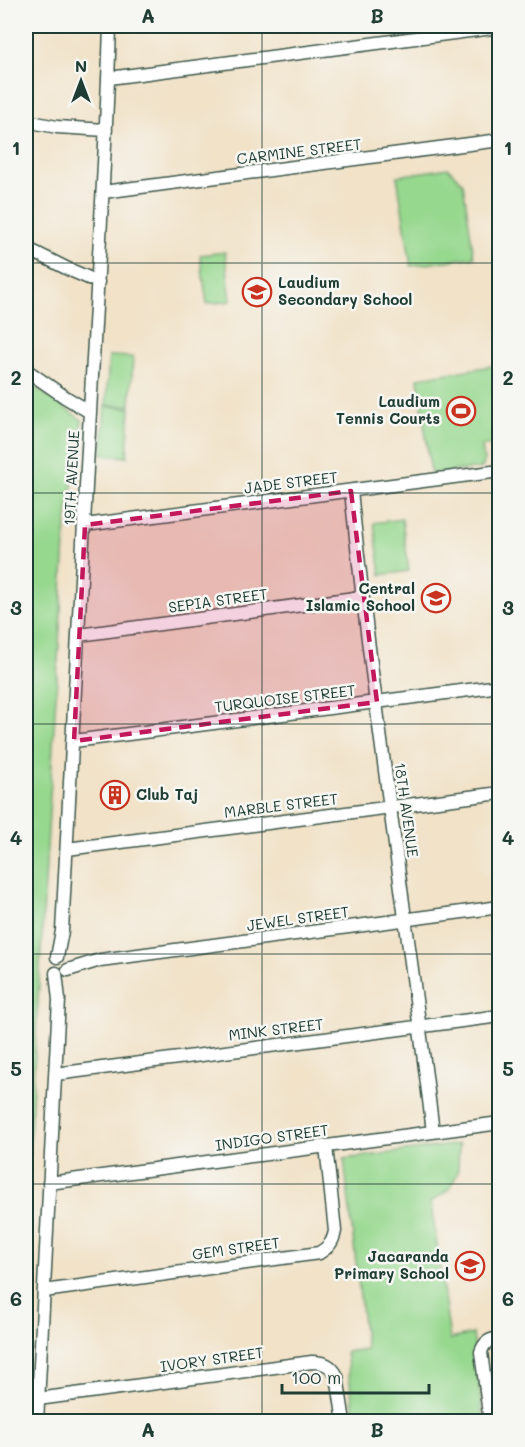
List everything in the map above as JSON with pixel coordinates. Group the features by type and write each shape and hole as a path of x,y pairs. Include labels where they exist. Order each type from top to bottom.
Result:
{"street":[{"name":"19TH AVENUE","path":"37,1422 59,1000 64,965 62,931 74,741 110,26"},
{"path":"108,78 480,27 500,27"},
{"path":"26,121 57,127 106,130"},
{"name":"CARMINE STREET","path":"103,192 500,140"},
{"path":"26,248 98,282"},
{"path":"26,370 90,412"},
{"name":"JADE STREET","path":"85,525 500,471"},
{"name":"18TH AVENUE","path":"351,491 362,597 433,1132"},
{"name":"SEPIA STREET","path":"79,635 362,597"},
{"name":"TURQUOISE STREET","path":"74,741 500,686"},
{"name":"MARBLE STREET","path":"67,849 500,793"},
{"name":"JEWEL STREET","path":"64,965 500,907"},
{"name":"MINK STREET","path":"56,1074 500,1017"},
{"name":"INDIGO STREET","path":"49,1183 500,1123"},
{"name":"GEM STREET","path":"44,1291 319,1252 326,1249 332,1243 335,1231 326,1146"},
{"path":"490,1422 480,1355 488,1341 500,1338"},
{"name":"IVORY STREET","path":"38,1399 321,1362 328,1364 337,1376 344,1422"}],"highlighted area":[{"path":"351,491 377,702 74,741 85,525"}],"green space":[{"path":"448,168 463,183 474,257 411,266 397,176"},
{"path":"225,252 231,301 207,304 200,255"},
{"path":"109,356 133,357 130,406 106,405"},
{"name":"Laudium Tennis Courts","path":"499,365 499,443 482,446 484,462 482,468 431,474 418,378"},
{"path":"26,381 82,420 66,525 26,1204"},
{"path":"105,406 130,408 127,457 102,455"},
{"path":"402,519 409,571 381,575 374,523"},
{"path":"459,1144 458,1172 450,1189 431,1202 450,1339 473,1334 483,1421 355,1421 346,1352 366,1349 344,1159"}],"place":[{"name":"Laudium Secondary School","path":"257,292"},
{"name":"Laudium Tennis Courts","path":"461,411"},
{"name":"Central Islamic School","path":"436,598"},
{"name":"Club Taj","path":"115,795"},
{"name":"Jacaranda Primary School","path":"470,1266"}]}
